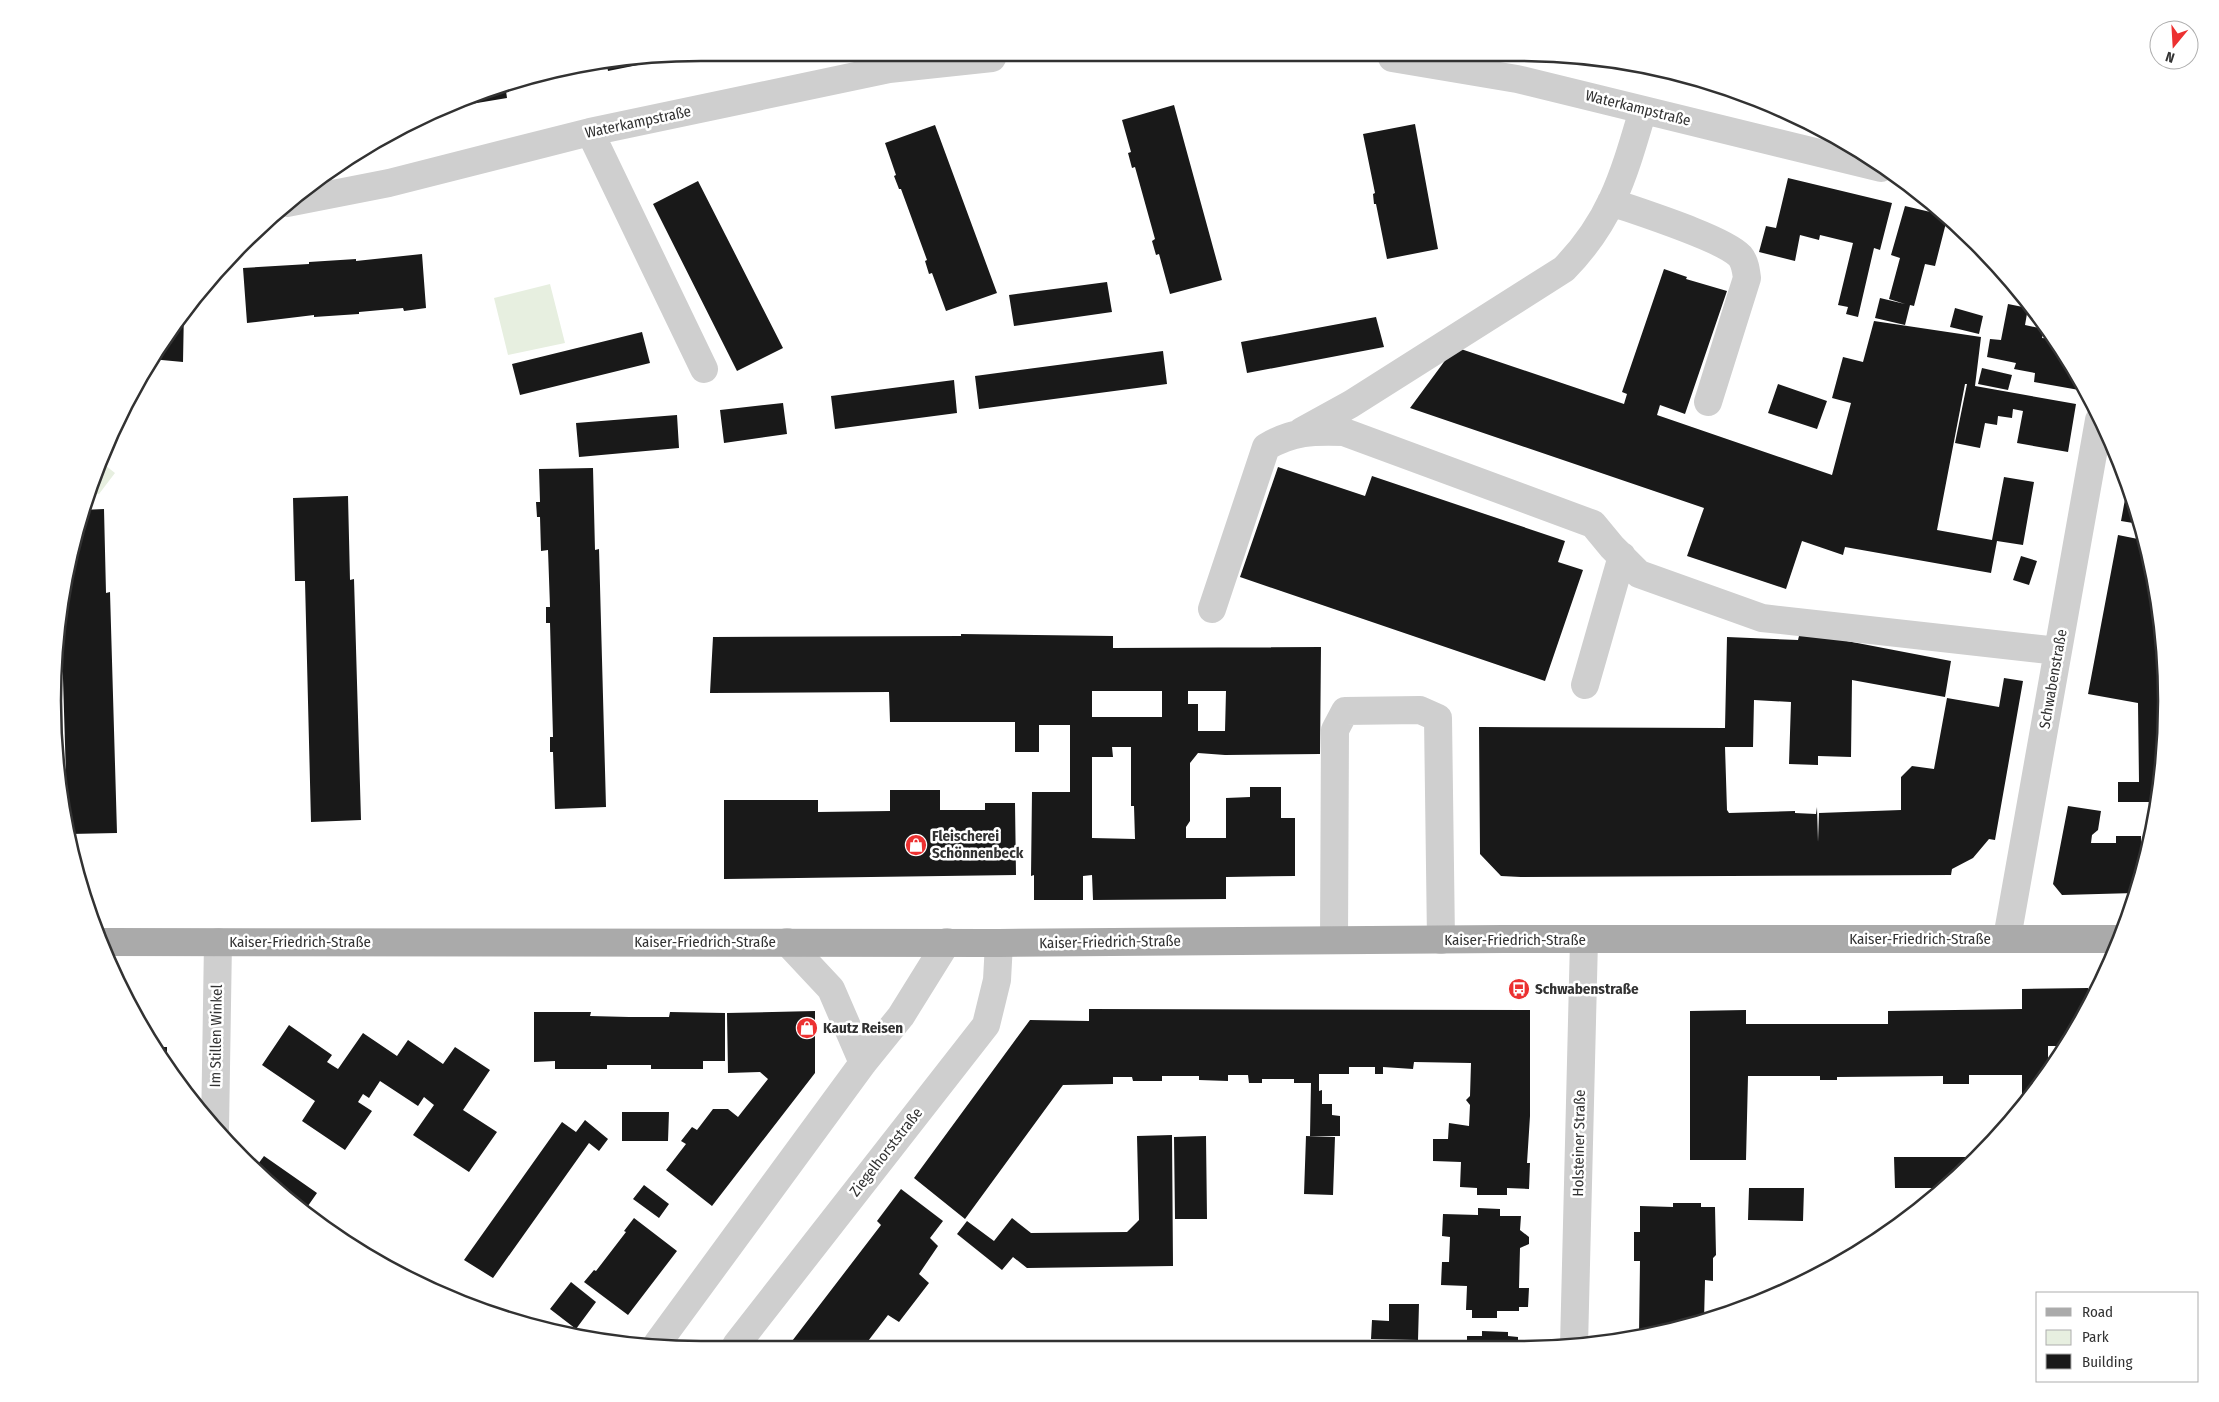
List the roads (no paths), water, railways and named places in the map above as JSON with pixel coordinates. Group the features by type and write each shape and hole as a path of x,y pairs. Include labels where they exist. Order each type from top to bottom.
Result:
{"main road":[{"name":"Kaiser-Friedrich-Straße","path":"108,942 999,943 1334,940 2112,939"}],"street":[{"name":"Waterkampstraße","path":"304,200 389,183 590,132 889,69 964,61"},
{"name":"Waterkampstraße","path":"1411,61 1517,78 1865,164"},
{"path":"1212,610 1266,447 1281,438 1301,432 1350,404 1564,269 1583,249 1603,220 1622,180 1643,110"},
{"path":"590,132 704,369"},
{"path":"1611,202 1720,243 1739,255 1744,263 1747,278 1708,402"},
{"name":"Schwabenstraße","path":"2007,938 2097,430"},
{"path":"1301,432 1344,432 1593,524 1612,547 1639,574 1762,618 2058,650"},
{"path":"1585,685 1622,556"},
{"path":"1334,940 1335,730 1345,711 1420,710 1438,718 1441,940"},
{"name":"Holsteiner Straße","path":"1574,1338 1584,940"},
{"name":"Im Stillen Winkel","path":"214,1116 218,942"},
{"path":"787,942 831,989 863,1063"},
{"path":"661,1339 863,1063 901,1016 947,942"},
{"name":"Ziegelhorststraße","path":"738,1341 986,1025 997,980 999,943"}],"place":[{"name":"Fleischerei Schönnenbeck","path":"916,845"},
{"name":"Schwabenstraße","path":"1519,989"},
{"name":"Kautz Reisen","path":"807,1028"}]}
